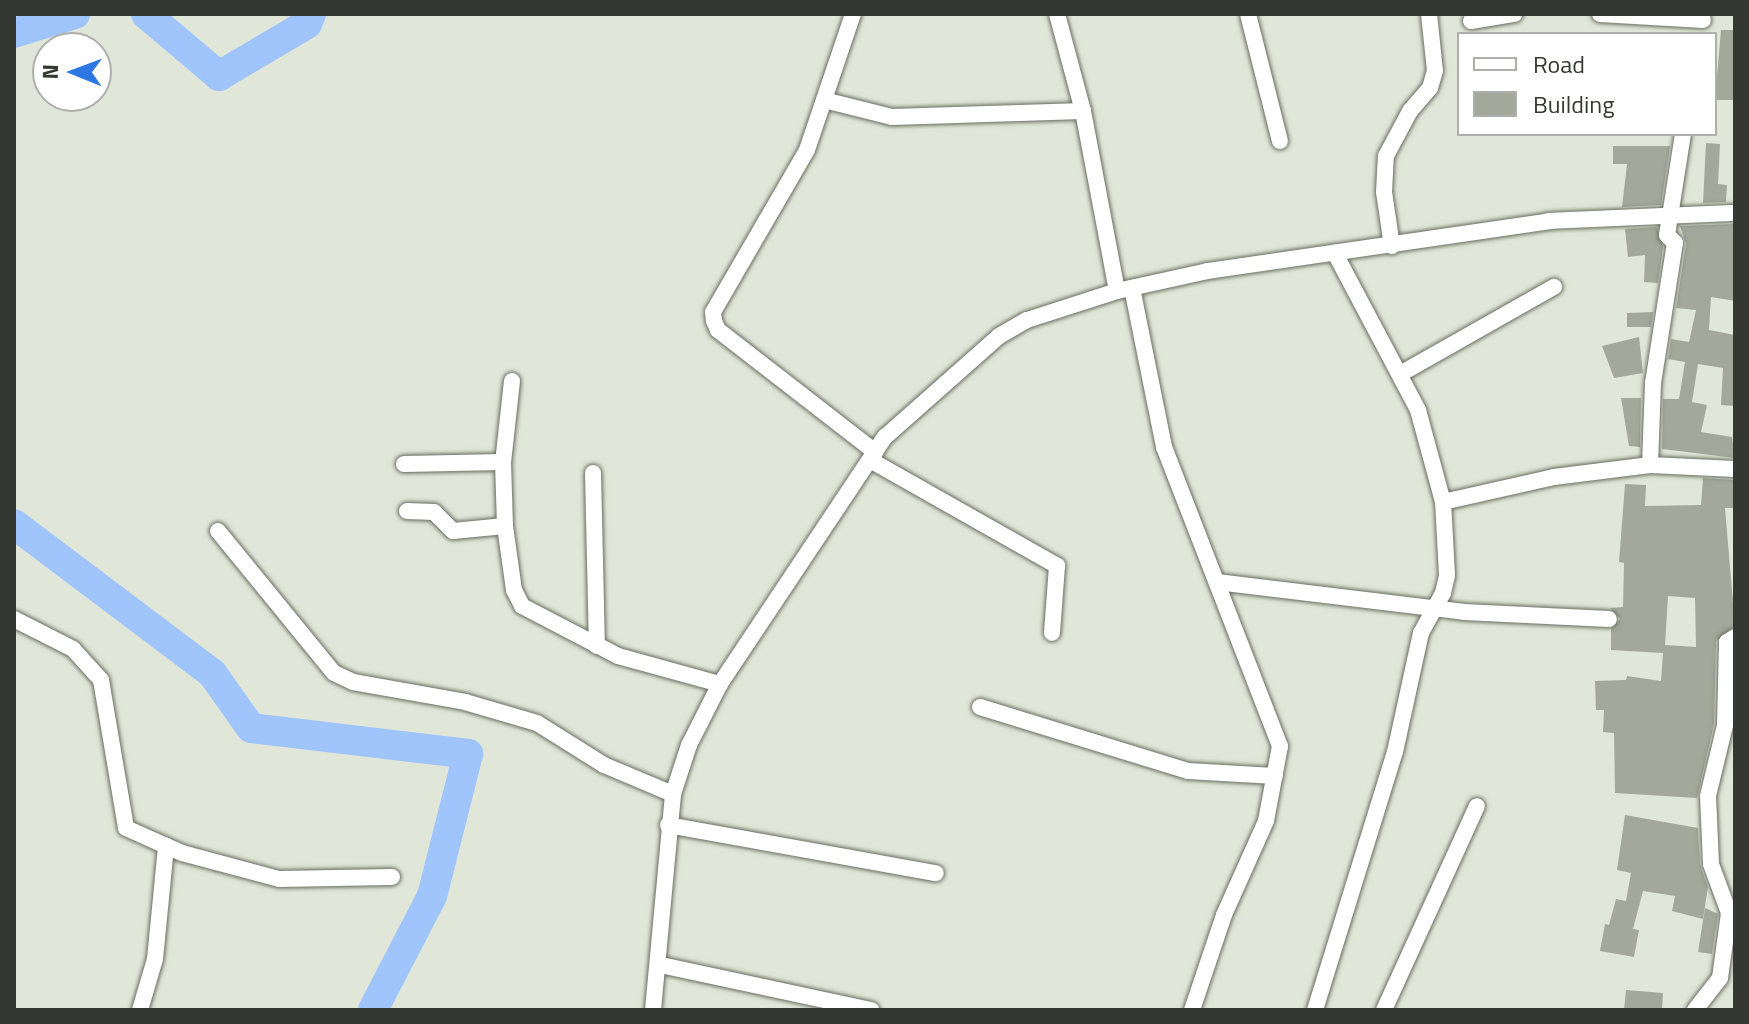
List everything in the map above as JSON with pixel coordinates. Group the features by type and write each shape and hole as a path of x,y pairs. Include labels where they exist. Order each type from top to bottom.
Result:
{"street":[{"path":"1057,14 1164,447 1278,734 1275,776 1266,821 1224,915 1192,1010"},
{"path":"1248,14 1280,141"},
{"path":"1392,246 1384,192 1386,156 1410,111 1430,88 1435,71 1429,14"},
{"path":"1471,21 1514,14"},
{"path":"1600,14 1702,23"},
{"path":"847,16 807,150 713,312 714,321 718,330 872,456 1057,566 1052,633"},
{"path":"824,100 901,118 1083,111"},
{"path":"1650,465 1653,383 1675,243 1667,235 1683,136"},
{"path":"653,1010 661,965 668,825 673,794 689,745 720,684 872,456 939,384 999,336 1027,320 1125,289 1335,253 1549,221 1735,213"},
{"path":"1333,1010 1316,1007 1395,752 1421,633 1447,575 1443,502 1418,410 1335,253"},
{"path":"1400,374 1554,287"},
{"path":"512,381 503,462 505,526 514,590 522,606 597,646 720,684"},
{"path":"404,464 503,462"},
{"path":"1443,502 1554,477 1650,465 1735,469"},
{"path":"593,473 597,646"},
{"path":"407,511 434,512 453,531 505,526"},
{"path":"218,531 334,673 353,682 465,702 537,723 604,765 673,794"},
{"path":"1217,582 1435,605 1464,612 1609,619"},
{"path":"14,619 73,649 94,668 105,692 109,746 126,828 166,846 279,879 392,877"},
{"path":"1695,1010 1720,978 1729,913 1711,864 1708,796 1730,725 1727,642 1735,637"},
{"path":"980,707 1188,771 1275,776"},
{"path":"1384,1010 1477,806"},
{"path":"668,825 936,873"},
{"path":"140,1010 155,959 166,846"},
{"path":"661,965 871,1010"}],"building":[{"path":"1721,30 1735,30 1735,100 1717,100"},
{"path":"1706,143 1720,144 1718,184 1727,185 1726,202 1703,203"},
{"path":"1613,146 1670,146 1661,205 1622,207 1627,164 1613,164"},
{"path":"1735,224 1735,301 1711,297 1709,330 1735,335 1735,406 1721,405 1723,368 1698,364 1692,402 1707,405 1701,432 1732,437 1735,458 1662,449 1663,399 1679,399 1685,362 1668,359 1671,339 1689,342 1696,310 1676,308 1686,244 1680,226"},
{"path":"1657,227 1663,247 1658,283 1644,282 1645,255 1628,257 1625,229"},
{"path":"1653,312 1651,327 1627,327 1627,313"},
{"path":"1639,337 1643,373 1614,378 1602,346"},
{"path":"1621,398 1641,398 1640,447 1629,446"},
{"path":"1703,478 1735,480 1735,508 1725,508 1735,626 1716,641 1714,724 1697,798 1615,793 1614,733 1603,732 1604,710 1596,710 1595,681 1626,680 1627,676 1661,681 1663,653 1611,650 1611,629 1620,619 1610,608 1623,607 1624,563 1619,562 1625,484 1646,485 1645,506 1701,505","holes":["1668,596 1695,598 1696,647 1665,645"]},
{"path":"1625,815 1698,828 1700,865 1708,887 1703,919 1672,911 1675,896 1643,891 1633,929 1639,930 1634,957 1600,951 1605,924 1609,925 1616,899 1626,901 1631,873 1617,870"},
{"path":"1705,908 1718,914 1712,954 1698,952"},
{"path":"1626,990 1663,993 1662,1010 1624,1010"}],"waterway":[{"path":"14,33 75,14"},
{"path":"146,14 219,76 307,24 311,14"},
{"path":"14,524 212,673 251,728 468,754 432,896 373,1010"}]}
